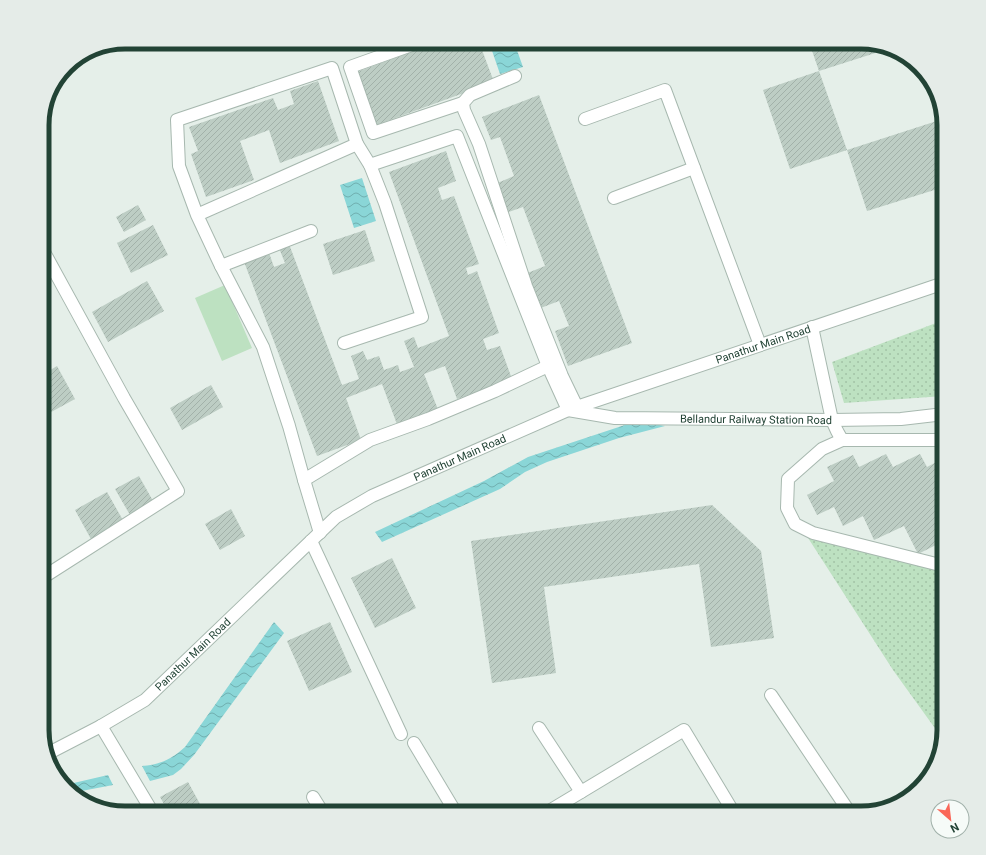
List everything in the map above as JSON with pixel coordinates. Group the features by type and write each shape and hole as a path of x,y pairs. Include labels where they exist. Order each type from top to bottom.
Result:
{"street":[{"path":"400,49 350,67 373,133 463,104 470,95 515,76"},
{"path":"320,532 289,426 263,347 196,214 179,166 177,120 332,68 357,144 370,165 384,203 422,317 344,343"},
{"path":"585,119 665,90 760,345"},
{"path":"463,104 464,110 479,144 526,286 562,376 573,409"},
{"path":"370,165 457,136 548,366 573,409"},
{"path":"196,214 357,144"},
{"path":"614,198 694,168"},
{"path":"222,266 311,231"},
{"path":"49,261 124,398 178,491 49,574"},
{"name":"Panathur Main Road","path":"52,751 101,726 145,700 336,517 372,496 573,409 937,285"},
{"path":"812,327 832,420 842,440"},
{"path":"304,480 370,440 428,419 495,391 548,366"},
{"name":"Bellandur Railway Station Road","path":"573,409 615,418 832,420 901,419 937,415"},
{"path":"937,440 842,440 822,449 788,479 787,508 795,524 813,533 937,564"},
{"path":"311,541 401,734"},
{"path":"771,695 845,806"},
{"path":"101,726 149,806"},
{"path":"539,728 581,792"},
{"path":"558,806 684,730 730,806"},
{"path":"414,743 452,806"},
{"path":"313,797 319,806"}],"green space":[{"path":"225,285 252,348 222,361 195,298"},
{"path":"937,323 937,396 844,403 832,362"},
{"path":"801,527 937,569 937,731 893,670"}],"water":[{"path":"491,49 517,49 523,67 500,74"},
{"path":"362,178 376,221 354,228 340,185"},
{"path":"637,421 665,426 619,438 547,462 525,472 500,489 382,542 375,532 484,481 528,457"},
{"path":"274,622 284,633 194,755 173,775 150,781 142,766 165,761 185,747"},
{"path":"108,775 113,785 81,791 71,784"}],"building":[{"path":"419,49 482,49 494,82 376,125 357,72"},
{"path":"811,49 866,49 881,51 819,71"},
{"path":"819,71 847,150 790,169 763,90"},
{"path":"318,81 339,141 280,163 269,130 240,141 254,180 206,197 191,154 198,151 189,127 273,98 278,110 294,104 290,91"},
{"path":"539,95 632,343 568,366 555,331 569,326 559,301 538,309 525,274 545,266 523,207 506,213 495,184 514,176 500,137 491,140 482,117"},
{"path":"937,121 937,189 867,211 847,150"},
{"path":"446,151 456,181 438,188 442,200 454,196 479,264 466,268 468,275 477,271 499,333 483,339 487,350 500,346 512,379 457,399 445,366 424,374 439,412 398,427 382,384 346,398 361,440 317,456 243,259 268,250 274,267 285,263 279,248 289,244 342,385 359,379 351,356 363,351 367,360 379,356 384,370 398,365 400,372 414,367 404,341 414,337 418,348 449,336 389,172"},
{"path":"138,205 146,220 124,232 116,217"},
{"path":"153,225 168,255 131,273 117,243"},
{"path":"365,230 375,261 333,275 323,244"},
{"path":"147,281 164,311 108,342 92,312"},
{"path":"57,366 75,399 49,413 49,371"},
{"path":"211,385 223,407 182,430 170,408"},
{"path":"886,454 893,467 920,454 927,467 937,462 937,544 918,554 904,526 874,540 863,516 843,526 834,507 817,515 807,495 834,481 827,467 853,455 859,467"},
{"path":"139,476 153,501 130,515 115,489"},
{"path":"107,492 124,522 92,541 75,510"},
{"path":"712,505 761,551 774,638 711,647 699,564 544,587 556,673 492,683 471,541"},
{"path":"231,509 245,536 220,550 205,524"},
{"path":"392,558 416,608 375,628 351,578"},
{"path":"330,622 352,672 309,691 287,641"},
{"path":"188,782 201,806 165,806 160,797"}]}
